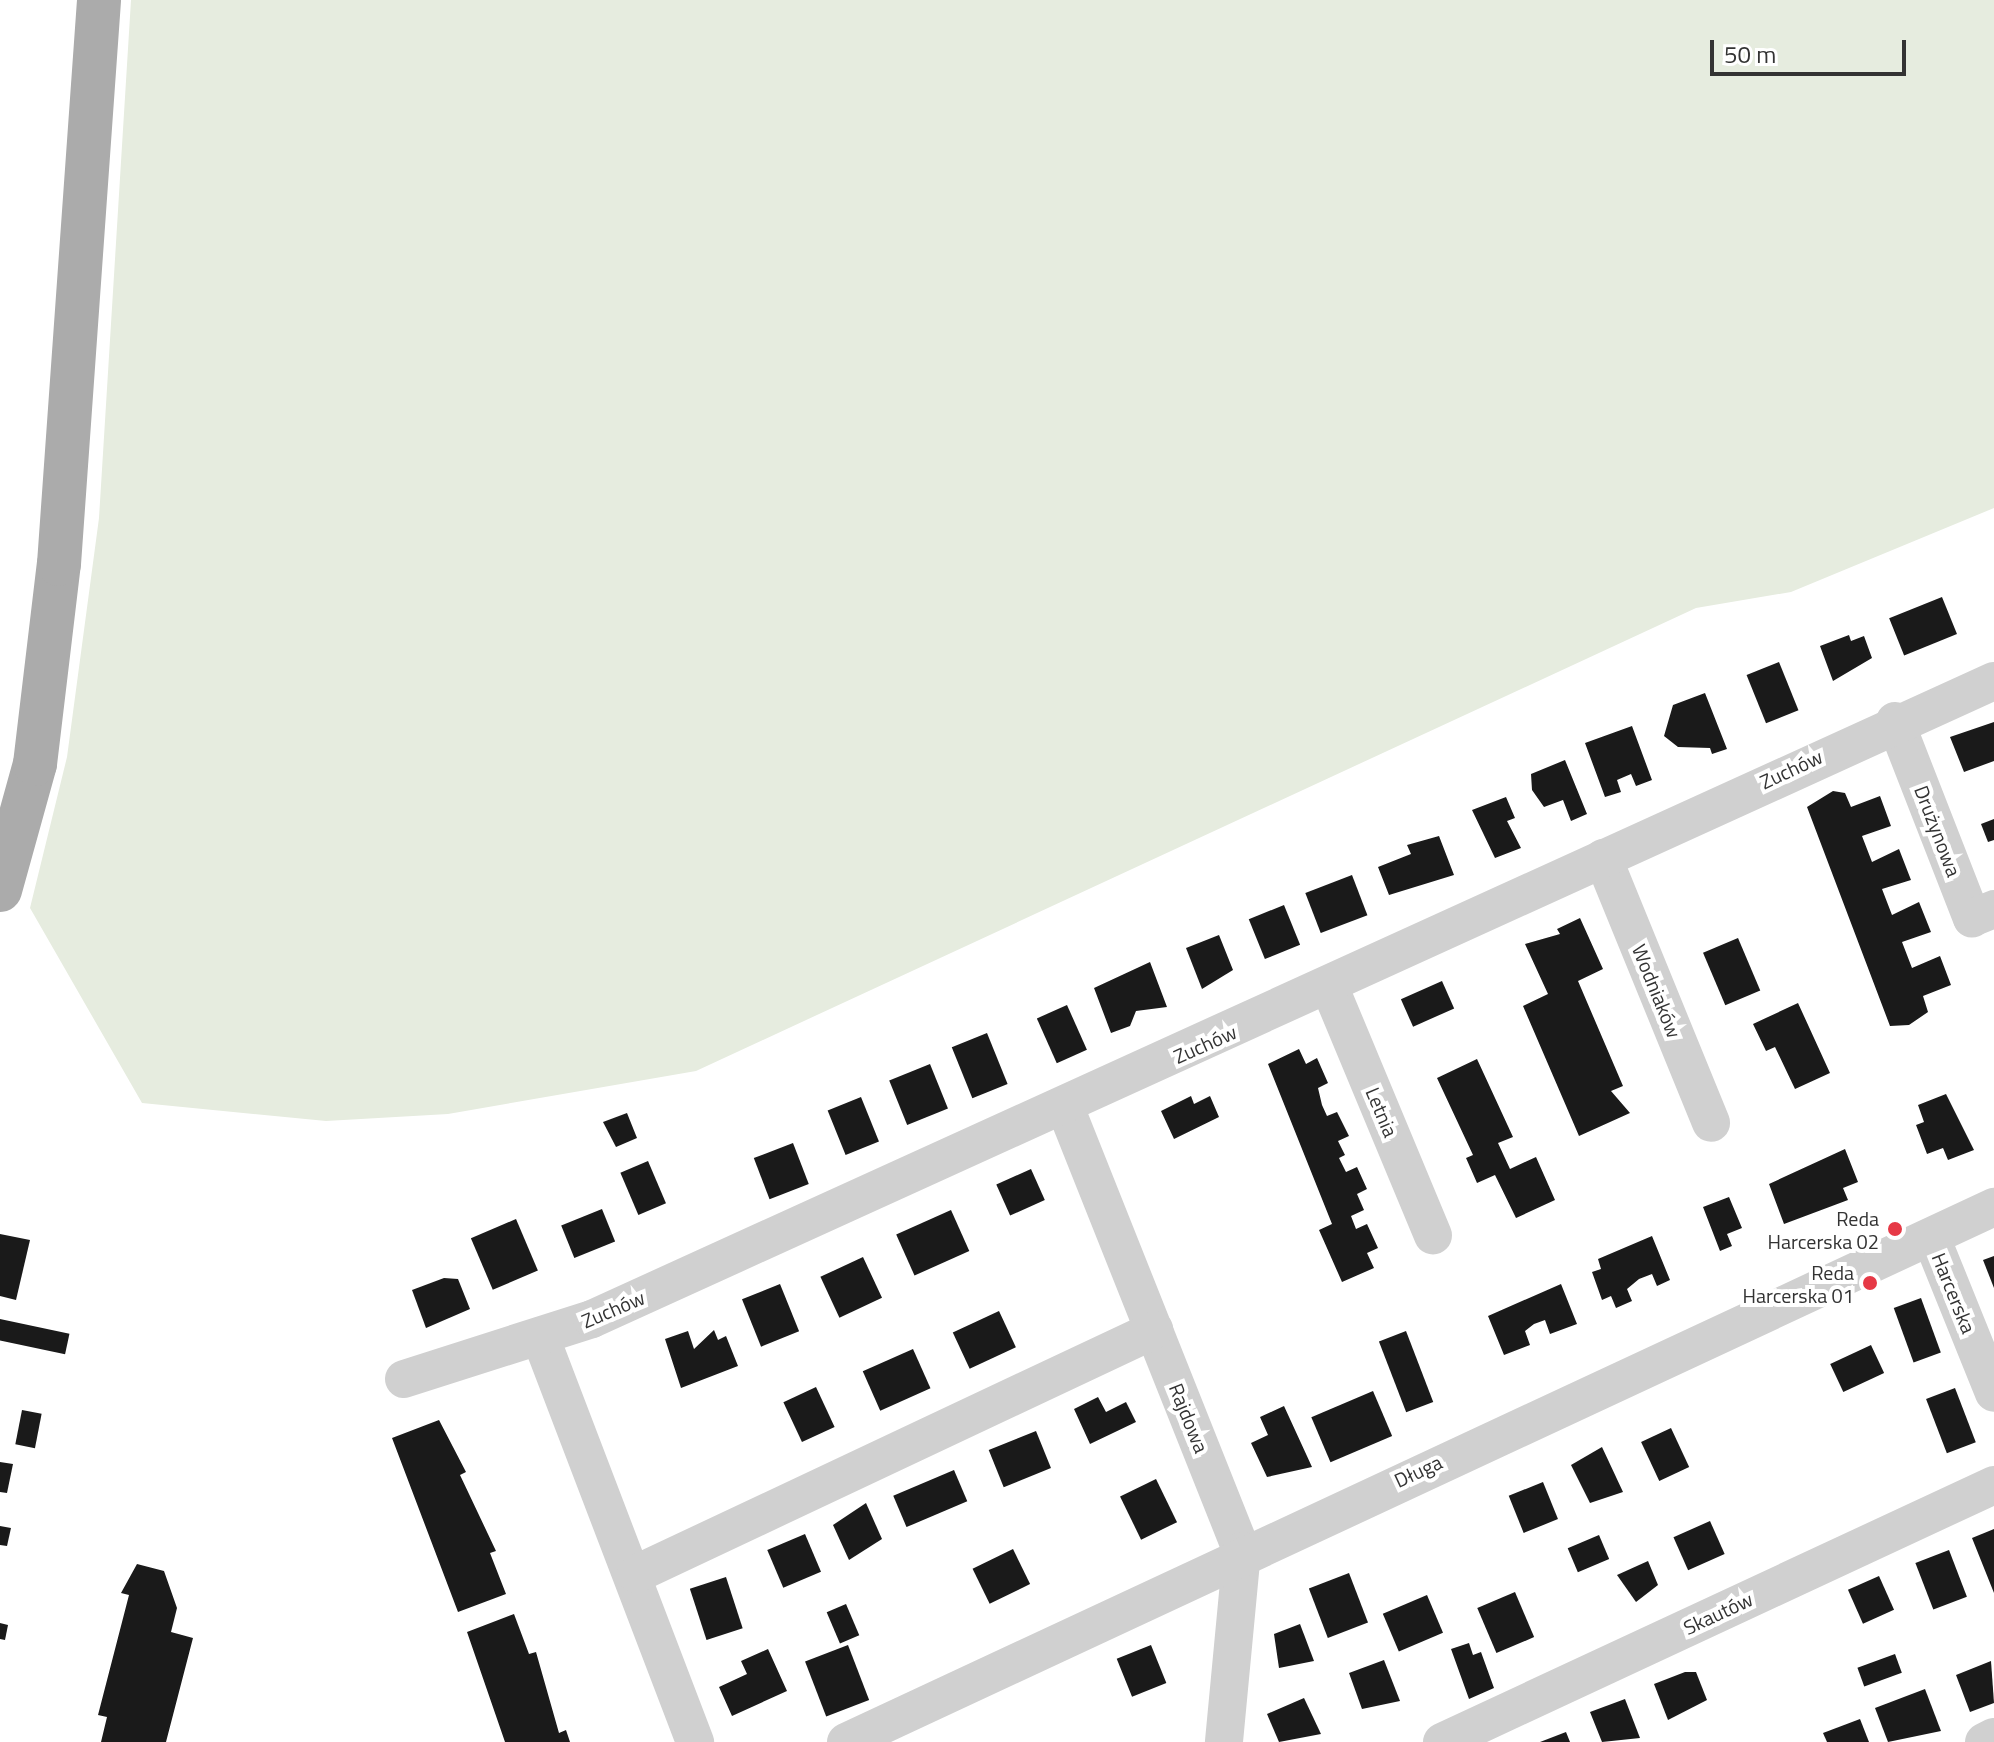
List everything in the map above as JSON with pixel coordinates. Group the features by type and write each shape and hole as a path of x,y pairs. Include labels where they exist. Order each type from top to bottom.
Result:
{"main road":[{"path":"0,845 34,597 77,0"},
{"path":"0,890 35,764 59,564 99,0"}],"street":[{"name":"Zuchów","path":"404,1379 540,1336 1065,1107 1330,988 1895,721 1994,681"},
{"name":"Drużynowa","path":"1895,721 1972,918 1994,909"},
{"name":"Wodniaków","path":"1603,858 1711,1123"},
{"name":"Letnia","path":"1330,988 1433,1235"},
{"name":"Rajdowa","path":"1065,1107 1242,1551 1224,1742"},
{"name":"Długa","path":"846,1742 1242,1551 1994,1207"},
{"name":"Harcerska","path":"1931,1237 1994,1393"},
{"path":"636,1574 1154,1330"},
{"path":"540,1336 636,1574 695,1742"},
{"name":"Skautów","path":"1442,1742 1994,1485"},
{"path":"1984,1742 1994,1737"}],"shaded area":[{"path":"131,0 1994,0 1994,508 1791,592 1696,608 696,1071 448,1114 326,1121 142,1103 30,908 67,757 99,518"}],"building":[{"path":"1942,597 1957,634 1904,655 1889,618"},
{"path":"1849,635 1851,641 1864,636 1872,658 1833,681 1820,646"},
{"path":"1779,662 1798,710 1766,723 1747,675"},
{"path":"1705,693 1727,749 1712,754 1710,748 1678,747 1664,736 1673,705"},
{"path":"1994,722 1994,761 1964,772 1950,737"},
{"path":"1632,726 1652,780 1636,786 1631,774 1617,780 1621,792 1605,797 1585,743"},
{"path":"1565,760 1587,814 1571,821 1563,800 1544,807 1532,790 1531,774"},
{"path":"1833,791 1845,793 1851,807 1880,796 1891,826 1862,836 1872,862 1899,849 1911,880 1882,889 1892,915 1919,902 1931,932 1902,942 1912,968 1940,956 1951,985 1923,996 1928,1012 1909,1025 1890,1026 1807,807"},
{"path":"1506,797 1515,818 1507,821 1521,848 1495,858 1472,810"},
{"path":"1994,819 1994,840 1988,842 1981,824"},
{"path":"1439,836 1454,875 1389,895 1378,867 1411,854 1407,845"},
{"path":"1352,875 1367,915 1321,933 1305,893"},
{"path":"1284,905 1300,945 1265,959 1249,919"},
{"path":"1580,918 1603,969 1578,981 1623,1086 1611,1091 1630,1113 1579,1136 1523,1006 1548,994 1525,944 1560,934 1557,929"},
{"path":"1219,935 1233,970 1202,989 1186,948"},
{"path":"1738,938 1760,990 1725,1005 1703,953"},
{"path":"1150,962 1167,1007 1136,1011 1130,1026 1111,1033 1094,988"},
{"path":"1442,981 1454,1008 1413,1027 1401,999"},
{"path":"1798,1003 1830,1073 1795,1089 1775,1047 1766,1051 1753,1024"},
{"path":"1067,1005 1087,1050 1057,1063 1037,1018"},
{"path":"987,1033 1008,1084 972,1098 952,1047"},
{"path":"1299,1049 1306,1064 1317,1058 1328,1083 1318,1088 1322,1105 1327,1116 1337,1112 1349,1136 1338,1141 1345,1155 1339,1158 1346,1172 1357,1167 1367,1189 1357,1194 1364,1210 1351,1216 1356,1229 1367,1224 1378,1248 1367,1253 1374,1268 1342,1282 1319,1230 1332,1224 1268,1064"},
{"path":"1477,1059 1513,1137 1498,1143 1510,1169 1536,1157 1555,1200 1516,1218 1495,1175 1477,1183 1466,1158 1473,1155 1437,1078"},
{"path":"930,1064 948,1109 907,1125 889,1080"},
{"path":"1946,1094 1974,1150 1948,1160 1943,1148 1927,1154 1916,1125 1924,1122 1918,1105"},
{"path":"1191,1096 1194,1104 1210,1096 1219,1117 1174,1139 1161,1111"},
{"path":"861,1097 879,1142 846,1155 828,1110"},
{"path":"627,1113 637,1138 616,1147 603,1122"},
{"path":"793,1143 809,1184 770,1199 754,1158"},
{"path":"1845,1149 1858,1182 1843,1188 1848,1200 1784,1224 1769,1184"},
{"path":"648,1161 666,1203 638,1215 620,1173"},
{"path":"1031,1169 1045,1200 1010,1216 996,1184"},
{"path":"1729,1197 1742,1228 1727,1234 1732,1246 1720,1251 1703,1207"},
{"path":"602,1209 615,1241 574,1258 561,1225"},
{"path":"951,1210 969,1251 914,1276 896,1234"},
{"path":"516,1219 538,1271 493,1290 471,1238"},
{"name":"Reda Harcerska 02","path":"1902,1222 1905,1228 1888,1237 1885,1231"},
{"path":"0,1234 30,1240 16,1300 0,1296"},
{"path":"1652,1236 1670,1280 1657,1286 1652,1274 1639,1279 1627,1289 1632,1301 1616,1308 1611,1296 1602,1300 1592,1272 1601,1269 1598,1259"},
{"path":"1994,1256 1994,1288 1983,1260"},
{"path":"863,1257 882,1298 839,1318 820,1277"},
{"path":"444,1278 458,1279 470,1309 426,1328 412,1290"},
{"path":"780,1284 799,1331 761,1347 742,1299"},
{"path":"1561,1284 1577,1324 1550,1334 1545,1320 1534,1324 1525,1331 1530,1345 1504,1355 1488,1316"},
{"path":"1921,1298 1941,1353 1914,1362 1894,1308"},
{"path":"999,1311 1016,1347 970,1369 953,1333"},
{"path":"0,1319 69,1334 65,1354 0,1340"},
{"path":"714,1330 718,1340 726,1336 738,1366 681,1388 665,1339 688,1331 694,1349"},
{"path":"1406,1331 1433,1402 1406,1412 1379,1341"},
{"path":"1871,1345 1884,1373 1843,1392 1830,1364"},
{"path":"913,1349 930,1388 880,1411 863,1371"},
{"path":"816,1387 835,1427 802,1442 783,1402"},
{"path":"1955,1388 1976,1442 1947,1453 1926,1399"},
{"path":"1373,1391 1392,1436 1330,1462 1311,1417"},
{"path":"1098,1397 1106,1412 1126,1402 1136,1422 1090,1444 1074,1409"},
{"path":"1284,1406 1312,1467 1267,1477 1251,1443 1268,1435 1260,1417"},
{"path":"22,1410 42,1414 35,1448 15,1444"},
{"path":"439,1420 466,1472 460,1475 496,1551 490,1553 506,1594 458,1612 392,1438"},
{"path":"1671,1428 1689,1467 1659,1481 1641,1442"},
{"path":"1036,1431 1051,1468 1004,1487 989,1450"},
{"path":"1602,1447 1623,1492 1590,1503 1571,1465"},
{"path":"0,1462 13,1464 7,1493 0,1492"},
{"path":"954,1470 967,1501 907,1527 893,1496"},
{"path":"1156,1479 1177,1522 1141,1540 1120,1497"},
{"path":"1543,1482 1558,1519 1524,1533 1509,1496"},
{"path":"866,1503 882,1539 849,1560 833,1525"},
{"path":"1710,1521 1725,1554 1688,1570 1673,1537"},
{"path":"0,1526 11,1528 7,1546 0,1545"},
{"path":"1994,1529 1994,1593 1972,1538"},
{"path":"805,1534 821,1572 783,1588 767,1550"},
{"path":"1599,1535 1609,1559 1578,1572 1568,1548"},
{"path":"1013,1549 1030,1584 990,1604 973,1569"},
{"path":"1949,1550 1967,1597 1933,1610 1915,1563"},
{"path":"1648,1561 1658,1585 1636,1602 1617,1575"},
{"path":"137,1564 164,1571 177,1608 171,1632 193,1638 166,1742 101,1742 107,1717 98,1715 129,1595 121,1593"},
{"path":"1349,1573 1368,1622 1328,1638 1309,1588"},
{"path":"1879,1576 1894,1610 1863,1624 1848,1590"},
{"path":"726,1577 743,1628 707,1640 690,1589"},
{"path":"1515,1592 1534,1637 1496,1653 1477,1608"},
{"path":"1427,1595 1443,1633 1399,1651 1383,1614"},
{"path":"846,1604 859,1635 840,1644 827,1612"},
{"path":"514,1614 529,1654 536,1652 559,1733 566,1730 570,1742 505,1742 467,1632"},
{"path":"0,1623 8,1625 5,1640 0,1639"},
{"path":"1300,1624 1314,1661 1279,1668 1274,1634"},
{"path":"1469,1643 1473,1655 1481,1652 1494,1688 1469,1699 1451,1649"},
{"path":"848,1645 869,1700 826,1717 805,1661"},
{"path":"1151,1645 1166,1683 1132,1697 1117,1659"},
{"path":"768,1649 787,1691 732,1716 719,1687 747,1674 741,1661"},
{"path":"1895,1654 1902,1673 1864,1686 1857,1668"},
{"path":"1384,1660 1400,1701 1362,1709 1349,1673"},
{"path":"1991,1661 1994,1703 1970,1712 1956,1675"},
{"path":"1685,1672 1696,1672 1707,1700 1668,1720 1654,1684"},
{"path":"1925,1689 1941,1731 1888,1742 1875,1708"},
{"path":"1304,1698 1321,1734 1279,1742 1267,1714"},
{"path":"1625,1699 1640,1738 1602,1742 1590,1712"},
{"path":"1860,1719 1869,1742 1827,1742 1823,1733"},
{"path":"1566,1732 1570,1742 1540,1742"}],"place":[{"name":"Reda Harcerska 02","path":"1895,1229"},
{"name":"Reda Harcerska 01","path":"1870,1283"}]}
